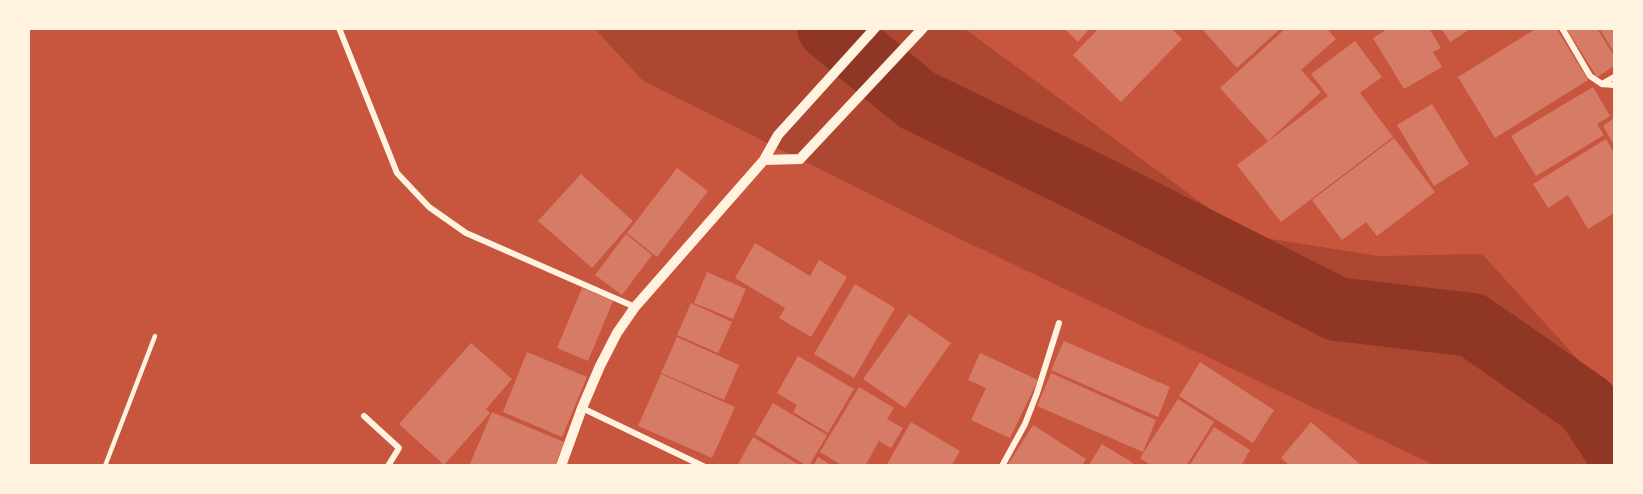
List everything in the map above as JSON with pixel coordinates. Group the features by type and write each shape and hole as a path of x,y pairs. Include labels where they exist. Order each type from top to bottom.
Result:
{"street":[{"path":"339,28 397,173 429,207 466,233 635,307"},
{"path":"561,465 600,366 617,333 635,307 764,160 778,135 875,28"},
{"path":"764,160 800,159 923,28"},
{"path":"1562,28 1590,76 1602,84 1614,85"},
{"path":"1602,84 1614,77"},
{"path":"1002,465 1025,424 1059,323"},
{"path":"582,408 703,465"},
{"path":"364,416 399,448 388,465"}],"lane":[{"path":"105,465 155,336"}],"shaded area":[{"path":"595,29 965,29 1245,235 1379,256 1482,254 1614,399 1614,465 1434,465 956,237 643,81"}],"building":[{"path":"1064,28 1090,28 1078,42"},
{"path":"1099,28 1171,28 1182,39 1121,102 1073,55"},
{"path":"1201,28 1281,28 1237,68"},
{"path":"1286,28 1326,28 1336,39 1301,70 1321,92 1268,141 1220,88"},
{"path":"1389,28 1429,28 1441,48 1433,52 1442,67 1404,89 1373,38"},
{"path":"1441,28 1472,28 1450,42"},
{"path":"1537,28 1556,28 1588,80 1495,138 1458,77"},
{"path":"1566,28 1597,28 1614,56 1614,66 1597,77"},
{"path":"1599,28 1614,28 1614,52"},
{"path":"1355,41 1382,77 1360,93 1393,137 1281,222 1237,165 1328,96 1311,74"},
{"path":"1593,87 1610,116 1597,124 1604,135 1536,176 1511,136"},
{"path":"1432,104 1469,164 1434,186 1397,125"},
{"path":"1614,118 1614,145 1603,126"},
{"path":"1394,138 1435,192 1377,236 1366,222 1342,240 1312,200"},
{"path":"1606,139 1614,153 1614,213 1588,229 1568,195 1548,208 1533,184"},
{"path":"677,168 708,191 657,257 627,233"},
{"path":"581,174 633,221 592,268 538,221"},
{"path":"626,234 652,255 622,295 595,275"},
{"path":"755,243 810,276 819,260 847,277 811,337 779,318 785,308 735,278"},
{"path":"707,272 746,289 733,319 694,303"},
{"path":"855,284 895,308 854,378 814,354"},
{"path":"582,288 613,301 588,361 557,348"},
{"path":"691,303 732,322 718,353 677,335"},
{"path":"909,314 951,343 905,408 863,379"},
{"path":"677,337 739,365 724,400 661,373"},
{"path":"1064,341 1170,387 1158,417 1051,370"},
{"path":"471,343 512,379 486,409 490,413 444,465 399,424"},
{"path":"527,352 587,377 562,437 503,412"},
{"path":"980,353 1038,380 1010,438 971,420 986,388 968,380"},
{"path":"798,356 854,389 828,433 793,412 797,405 777,393"},
{"path":"1200,362 1274,410 1253,443 1179,396"},
{"path":"1051,373 1156,420 1143,452 1037,406"},
{"path":"661,374 735,407 712,458 638,426"},
{"path":"859,387 894,408 887,419 903,428 891,448 879,441 865,466 843,466 820,452"},
{"path":"1178,399 1214,422 1186,466 1152,466 1140,458"},
{"path":"773,403 827,435 809,466 755,434"},
{"path":"492,412 564,442 555,466 469,466"},
{"path":"911,422 960,451 951,466 886,466"},
{"path":"1311,422 1362,466 1290,466 1281,458"},
{"path":"1033,425 1086,459 1082,466 1007,466"},
{"path":"1214,427 1250,450 1241,466 1189,466"},
{"path":"753,437 801,466 737,466"},
{"path":"1102,444 1133,463 1131,466 1088,466"},
{"path":"818,457 832,466 813,466"}],"waterway":[{"path":"829,28 917,100 1096,187 1337,309 1472,325 1587,405 1614,446"}]}
